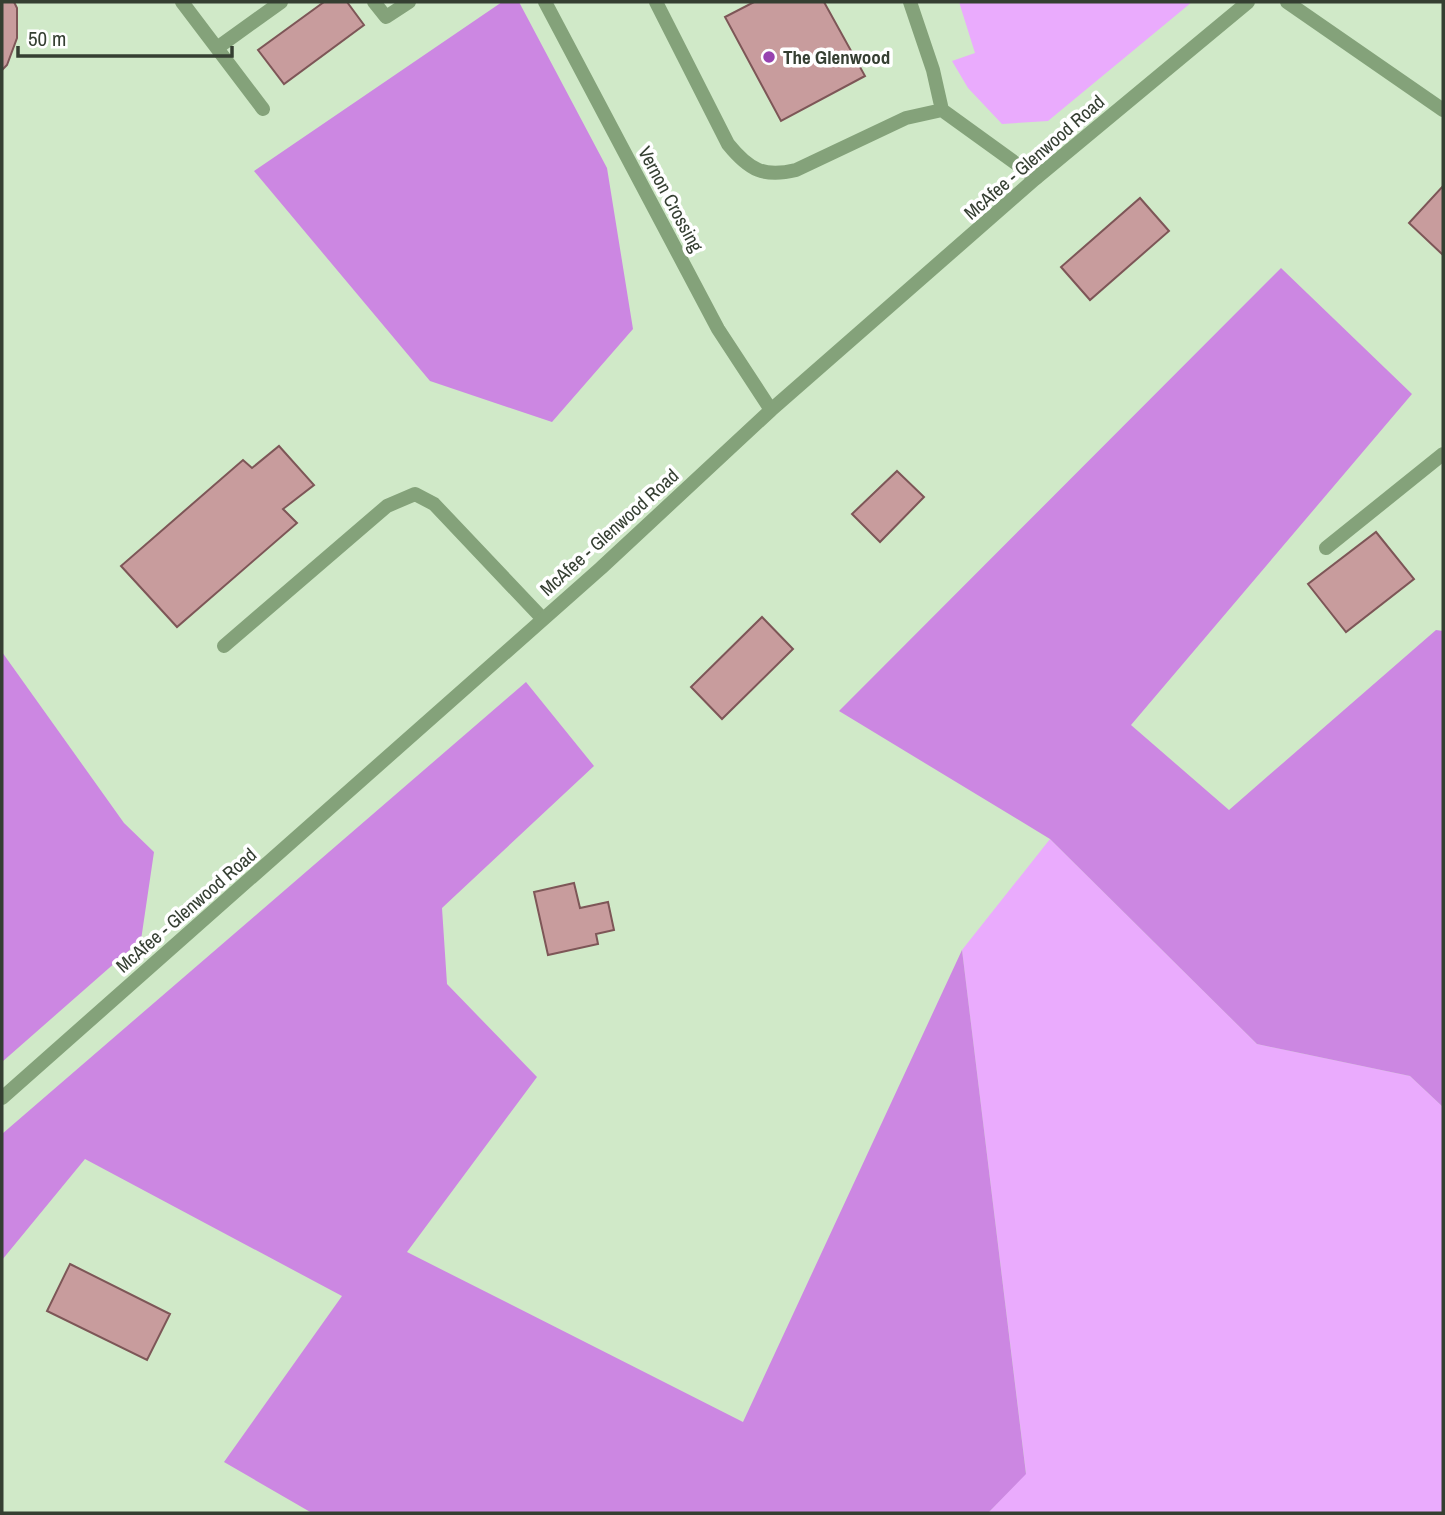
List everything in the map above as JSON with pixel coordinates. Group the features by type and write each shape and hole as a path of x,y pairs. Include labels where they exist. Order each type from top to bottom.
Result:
{"street":[{"path":"182,2 263,109"},
{"path":"217,48 281,2"},
{"path":"374,2 386,17 410,2"},
{"name":"Vernon Crossing","path":"545,2 718,329 771,410"},
{"path":"656,2 728,144 742,161 760,171 778,175 796,170 906,118 942,110"},
{"path":"910,2 933,70 942,110 1036,178"},
{"name":"McAfee - Glenwood Road","path":"2,1098 637,535 771,410 1036,178 1248,2"},
{"path":"1287,2 1443,110"},
{"path":"1326,548 1443,454"},
{"path":"224,646 387,506 415,494 434,504 542,618"}],"shaded area":[{"path":"502,2 519,2 607,168 633,329 552,422 430,381 254,171"},
{"path":"959,2 1192,2 1048,121 1002,124 968,88 952,61 975,53"},
{"path":"1281,268 1412,394 1131,725 1229,810 1436,630 1443,631 1443,1107 1410,1076 1257,1044 1050,839 839,711"},
{"path":"2,652 124,823 154,852 141,940 2,1062"},
{"path":"526,682 594,766 442,908 447,984 537,1077 407,1252 743,1422 962,950 1026,1474 988,1513 312,1513 224,1462 342,1296 85,1159 2,1260 2,1134"},
{"path":"1050,839 1257,1044 1410,1076 1443,1107 1443,1513 988,1513 1026,1473 962,950"}],"building":[{"path":"2,2 14,2 17,8 17,38 7,65 2,70"},
{"path":"324,2 347,2 364,25 284,84 258,50"},
{"path":"754,2 824,2 865,76 781,121 725,17"},
{"path":"1443,186 1443,255 1409,223"},
{"path":"1140,198 1169,231 1090,300 1061,267"},
{"path":"279,446 314,485 283,509 297,523 177,627 121,566 243,460 252,468"},
{"path":"897,471 924,497 880,542 852,514"},
{"path":"1376,532 1414,579 1346,632 1308,584"},
{"path":"762,617 793,649 722,719 691,687"},
{"path":"574,883 580,908 608,902 614,930 596,934 598,944 548,955 534,892"},
{"path":"70,1264 170,1314 147,1360 47,1311"}],"place":[{"name":"The Glenwood","path":"769,57"}]}
